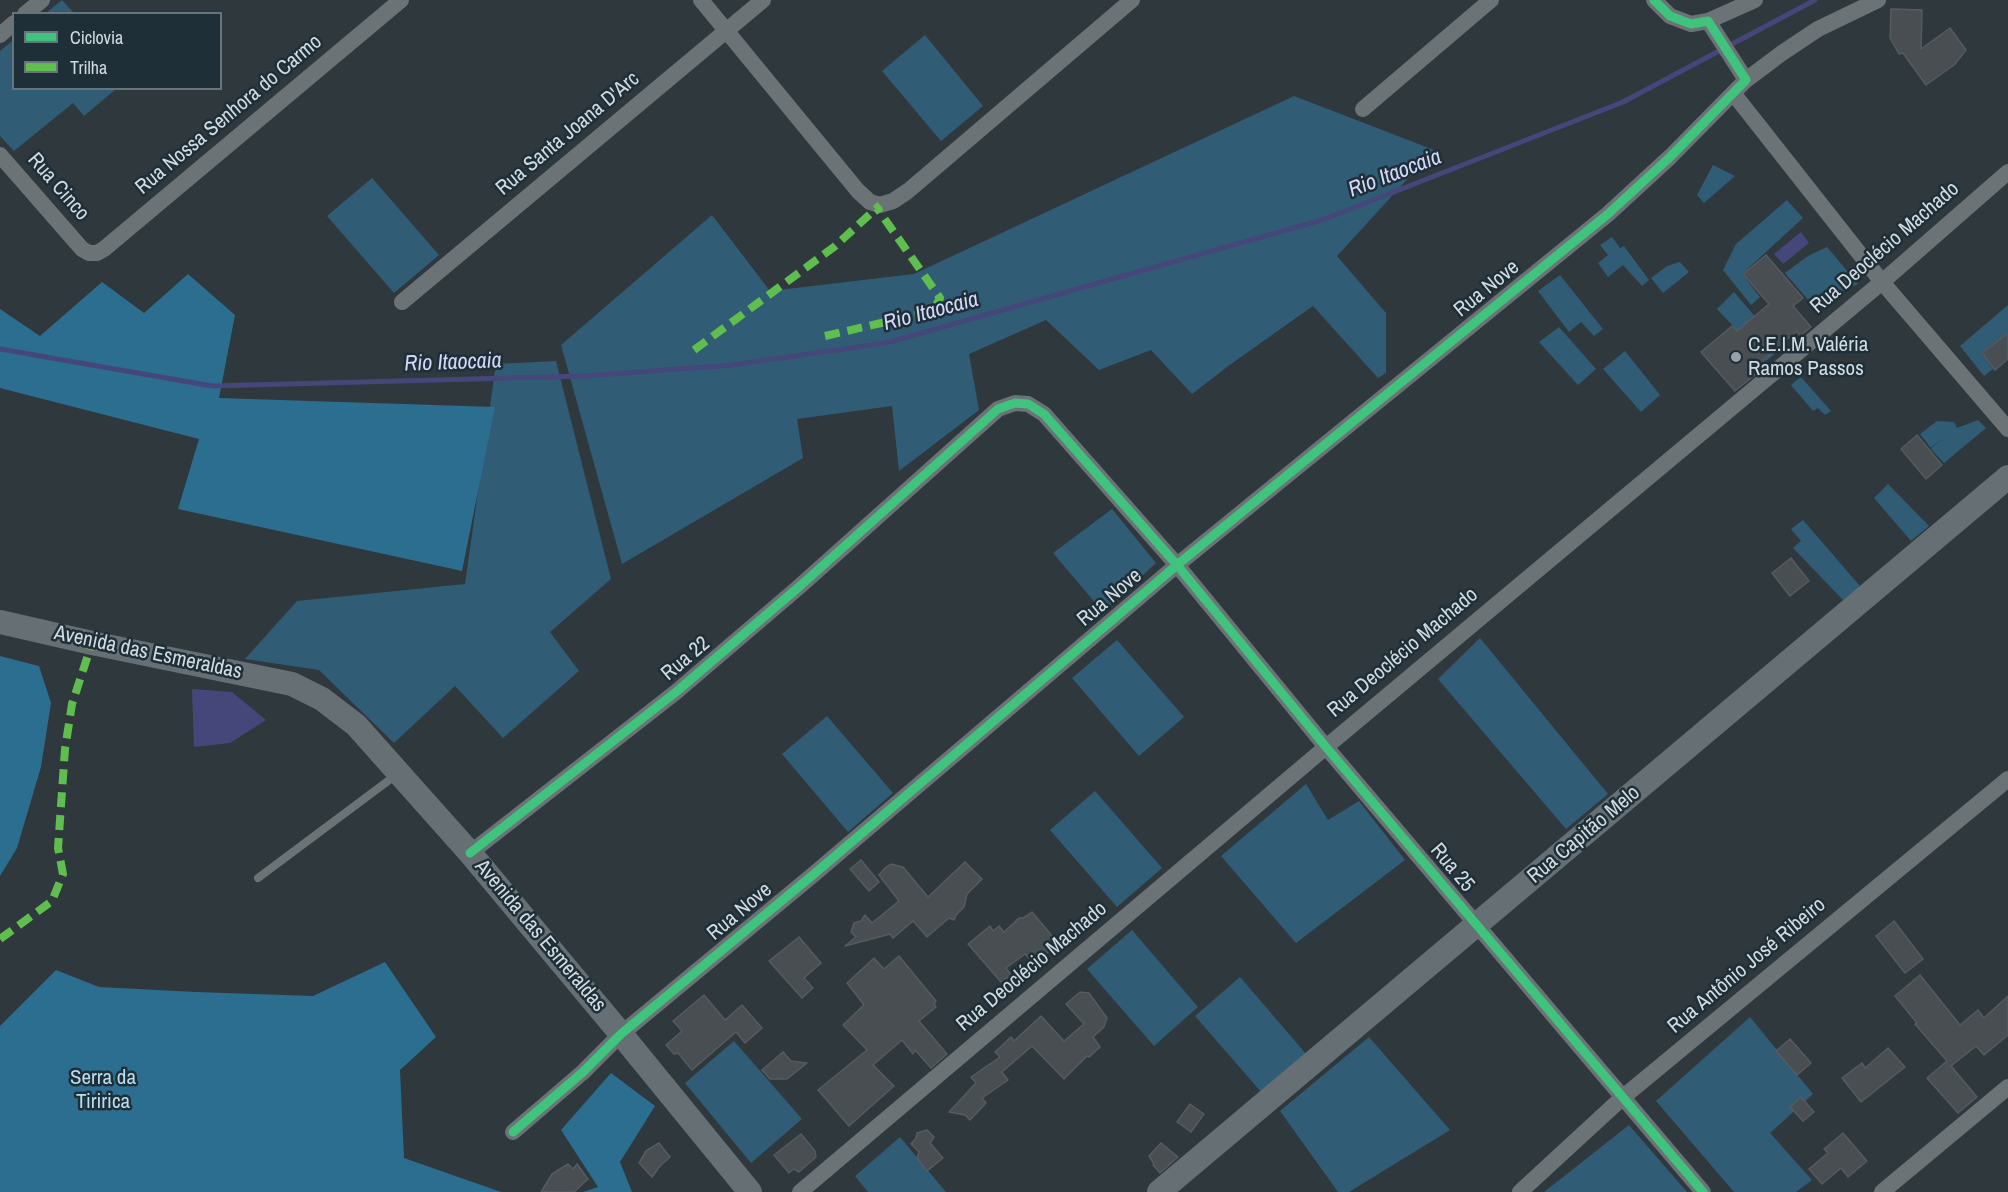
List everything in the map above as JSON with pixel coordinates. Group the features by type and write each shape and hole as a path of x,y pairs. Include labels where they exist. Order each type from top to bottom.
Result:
{"main road":[{"name":"Rua Capitão Melo","path":"1159,1192 2008,477"},
{"name":"Avenida das Esmeraldas","path":"0,622 292,684 322,699 356,725 470,853 750,1192"}],"street":[{"path":"27,12 42,0"},
{"name":"Rua Nossa Senhora do Carmo","path":"82,249 89,253 97,253 105,249 401,0"},
{"path":"700,0 858,191 870,202 880,205 893,201 908,190 1132,0"},
{"name":"Rua Santa Joana D'Arc","path":"402,302 763,0"},
{"path":"1363,109 1491,0"},
{"path":"1654,0 1670,16 1691,24 1713,28 1755,0"},
{"name":"Rua Nove","path":"513,1132 583,1071 621,1034 814,874 1177,565 1608,214 1670,157 1746,80 1818,29 1878,0"},
{"path":"0,34 12,25"},
{"path":"1713,28 1746,80"},
{"path":"1733,93 1882,282 2008,429"},
{"name":"Rua Cinco","path":"0,155 82,249"},
{"name":"Rua Deoclécio Machado","path":"800,1192 1326,747 1882,282 2008,172"},
{"name":"Rua 22","path":"470,853 676,692 800,586 998,409 1015,403 1028,404 1044,414 1177,565"},
{"name":"Rua 25","path":"1177,565 1326,747 1703,1192"},
{"name":"Rua Antônio José Ribeiro","path":"1520,1192 1622,1098 2008,779"},
{"path":"1882,1192 2008,1087"}],"lane":[{"path":"258,878 398,773"}],"shaded area":[{"path":"62,0 73,12 47,12"},
{"path":"925,35 983,106 941,141 882,71"},
{"path":"12,41 12,90 115,90 84,116 73,103 14,151 0,136 0,51"},
{"path":"1294,96 1434,150 1337,256 1386,313 1386,373 1378,378 1313,306 1192,394 1151,350 1099,370 1046,320 969,354 979,410 899,471 892,406 797,419 803,458 622,564 561,345 712,215 770,291 914,274"},
{"path":"1713,165 1735,176 1704,203 1697,195"},
{"path":"372,178 439,255 394,293 327,216"},
{"path":"1787,200 1803,218 1742,274 1760,297 1751,305 1723,270 1736,244"},
{"path":"1801,232 1809,243 1783,264 1774,254"},
{"path":"1612,237 1620,248 1624,246 1649,280 1642,286 1623,265 1608,277 1598,263 1608,255 1600,245"},
{"path":"1827,247 1858,284 1832,297 1827,294 1809,301 1785,273 1808,256"},
{"path":"1680,262 1689,272 1663,293 1651,278 1667,266"},
{"path":"1560,275 1603,329 1594,336 1581,322 1569,332 1538,291"},
{"path":"1734,292 1782,348 1766,361 1717,309"},
{"path":"2008,305 2008,333 1981,353 1993,369 1984,376 1960,346"},
{"path":"1559,327 1596,369 1578,385 1539,342"},
{"path":"1625,351 1660,395 1641,412 1603,369"},
{"path":"556,361 611,579 550,632 579,671 503,738 455,686 394,743 319,670 245,659 297,601 465,584 496,364"},
{"path":"1801,377 1831,411 1825,415 1818,408 1813,411 1791,385"},
{"path":"1978,420 1986,428 1944,463 1931,449 1942,439 1931,448 1920,434 1937,421 1954,422 1957,428"},
{"path":"1888,484 1929,526 1911,541 1874,498"},
{"path":"1112,509 1156,563 1103,612 1053,553"},
{"path":"1803,520 1860,586 1843,600 1793,548 1801,541 1791,529"},
{"path":"1480,638 1608,794 1566,829 1438,679"},
{"path":"1117,640 1184,717 1139,756 1072,678"},
{"path":"192,689 232,692 266,720 230,743 194,747"},
{"path":"827,716 893,793 848,832 782,754"},
{"path":"1306,784 1328,820 1359,801 1405,860 1296,943 1221,856"},
{"path":"1095,791 1162,868 1117,907 1050,830"},
{"path":"1132,930 1198,1007 1154,1046 1087,969"},
{"path":"1240,977 1307,1055 1262,1093 1195,1016"},
{"path":"1750,1017 1813,1094 1770,1133 1812,1180 1796,1192 1734,1192 1656,1101"},
{"path":"1369,1037 1450,1130 1349,1192 1338,1192 1280,1111"},
{"path":"734,1041 802,1119 751,1163 685,1083"},
{"path":"1629,1125 1687,1192 1544,1192"},
{"path":"900,1137 946,1192 868,1192 855,1176"}],"green space":[{"path":"188,274 235,315 219,398 495,407 462,571 178,509 199,439 0,388 0,309 40,336 102,282 144,313"},
{"path":"0,656 39,666 51,703 41,767 17,848 0,876"},
{"name":"Serra da Tiririca","path":"385,962 436,1037 400,1070 404,1158 501,1192 0,1192 0,1026 56,970 99,987 313,996"},
{"path":"611,1073 655,1106 620,1162 632,1192 583,1192 598,1187 561,1130"}],"building":[{"path":"1891,9 1922,10 1921,49 1950,28 1966,50 1954,65 1926,85 1903,53 1899,54 1890,38"},
{"path":"1766,255 1803,298 1793,306 1811,327 1800,336 1797,331 1763,360 1767,365 1735,391 1701,352 1732,326 1737,331 1769,304 1743,274"},
{"path":"2008,333 2008,359 1995,370 1982,353"},
{"path":"1917,435 1942,465 1926,479 1901,449"},
{"path":"1791,558 1809,581 1790,596 1772,573"},
{"path":"861,860 879,882 869,891 850,869"},
{"path":"965,862 982,879 967,894 964,907 954,920 949,918 927,937 913,921 893,938 890,934 845,946 856,937 851,932 854,923 861,921 865,915 872,923 899,901 879,875 885,868 891,864 903,867 928,897"},
{"path":"1032,912 1058,943 1035,964 1025,954 1006,968 1011,975 1001,982 968,944 990,926 993,931 999,926 1004,932 1019,918"},
{"path":"1894,921 1923,959 1905,973 1876,936"},
{"path":"799,937 821,963 804,978 813,988 802,998 769,961"},
{"path":"899,956 936,1001 934,1004 936,1007 919,1021 947,1054 931,1068 915,1050 913,1054 902,1040 873,1065 894,1086 849,1126 818,1090 867,1050 843,1025 864,1005 847,983 874,958 884,969"},
{"path":"1920,975 1960,1025 1978,1010 1984,1018 2008,996 2008,1035 1984,1055 1976,1046 1951,1066 1977,1097 1958,1113 1927,1078 1947,1061 1915,1024 1917,1023 1895,996"},
{"path":"1080,992 1089,993 1107,1018 1104,1027 1093,1037 1100,1047 1089,1057 1087,1056 1064,1079 1032,1046 1002,1072 1008,1080 982,1098 986,1103 970,1120 965,1115 949,1112 976,1083 971,1077 1000,1057 995,1052 1011,1037 1014,1041 1041,1016 1064,1041 1084,1024 1066,1004"},
{"path":"704,995 725,1020 742,1005 762,1028 745,1043 736,1032 692,1070 678,1053 674,1054 666,1045 682,1031 673,1021"},
{"path":"1790,1039 1811,1063 1797,1075 1776,1051"},
{"path":"1888,1048 1905,1067 1861,1102 1842,1078 1862,1063 1865,1068"},
{"path":"783,1052 791,1061 807,1063 787,1079 770,1079 762,1070"},
{"path":"1801,1097 1814,1112 1803,1121 1790,1107"},
{"path":"1190,1104 1204,1114 1191,1132 1177,1122"},
{"path":"927,1130 934,1137 930,1143 943,1158 927,1171 917,1158 919,1152 911,1144 917,1133"},
{"path":"1843,1133 1867,1161 1848,1177 1841,1168 1822,1184 1809,1169 1828,1153 1824,1149"},
{"path":"801,1134 815,1151 816,1157 799,1172 794,1169 789,1173 774,1155"},
{"path":"659,1143 670,1157 652,1177 639,1163 646,1151"},
{"path":"1161,1143 1178,1157 1160,1173 1149,1156"},
{"path":"568,1164 573,1169 577,1164 588,1179 574,1192 541,1192 552,1174"}],"waterway":[{"name":"Rio Itaocaia","path":"0,349 212,386 585,376 732,365 886,343 1325,219 1623,102 1815,0"}],"marked path":[{"path":"694,350 834,247 880,205"},
{"path":"825,336 933,311 940,298 877,208"},
{"path":"0,939 52,901 63,874 58,848 65,749 72,704 92,643"}],"cycle path":[{"path":"513,1132 583,1072 621,1034 814,874 1177,565 1608,214 1670,157 1746,80 1708,21 1691,24 1670,16 1654,0"},
{"path":"470,853 676,692 800,586 998,409 1015,403 1028,404 1044,414 1177,565 1326,747 1703,1192"}],"place":[{"name":"C.E.I.M. Valéria Ramos Passos","path":"1736,357"}]}
